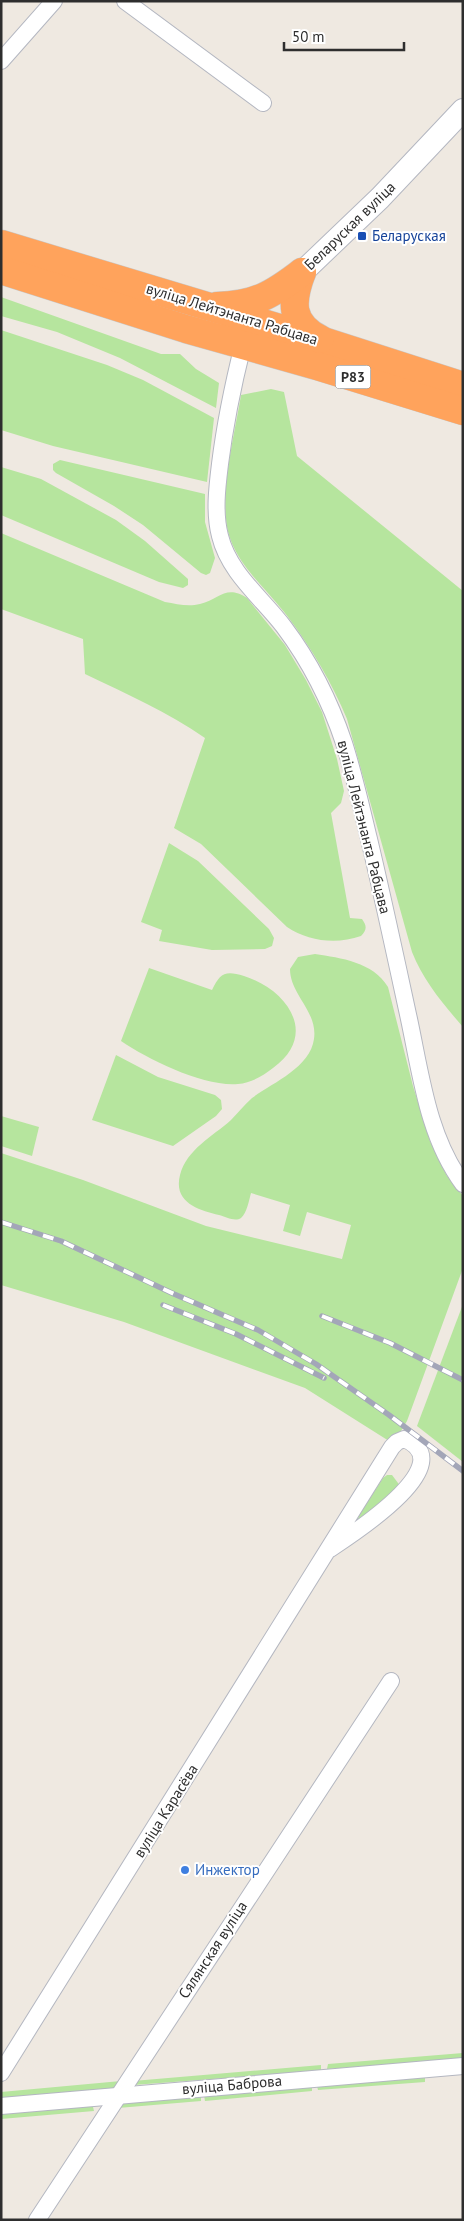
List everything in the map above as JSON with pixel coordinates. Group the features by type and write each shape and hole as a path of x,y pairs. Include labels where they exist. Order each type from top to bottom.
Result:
{"highway":[{"name":"вуліца Лейтэнанта Рабцава","path":"1,244 255,320 463,386"},
{"name":"вуліца Лейтэнанта Рабцава","path":"1,270 186,329 317,366 463,411"},
{"path":"207,306 252,301 273,293 302,272"},
{"path":"302,272 294,293 293,303 295,312 306,330 326,342"}],"main road":[{"name":"Беларуская вуліца","path":"243,345 255,320 302,272 380,198 463,110"}],"street":[{"path":"1,61 54,1"},
{"path":"124,1 262,103"},
{"name":"вуліца Лейтэнанта Рабцава","path":"243,345 225,419 217,502 220,537 226,552 244,582 282,625 301,651 319,681 333,711 355,781 392,936 428,1105 443,1152 463,1184"},
{"name":"вуліца Карасёва","path":"1,2073 396,1442 404,1439 418,1448 423,1456 423,1466 412,1486 361,1528 330,1549"},
{"name":"Сялянская вуліца","path":"37,2220 391,1681"},
{"name":"вуліца Баброва","path":"1,2106 463,2066"}],"green space":[{"path":"1,297 161,354 180,354 196,369 219,383 216,408 120,358 57,332 1,316"},
{"path":"1,330 107,365 143,380 214,418 207,482 53,446 1,430"},
{"path":"271,389 284,392 297,456 463,591 463,1027 428,982 412,952 347,719 341,706 321,666 305,641 288,617 241,560 229,534 225,505 226,489 241,395"},
{"path":"60,460 205,494 205,522 215,558 210,573 206,575 201,573 143,525 56,473 53,470 53,464"},
{"path":"1,467 41,479 116,520 145,541 188,579 188,585 183,588 159,582 1,515"},
{"path":"1,533 165,602 196,605 228,592 234,592 247,598 285,645 322,712 337,759 344,791 341,803 331,813 350,918 362,919 365,930 361,936 332,941 304,936 295,932 287,927 201,844 174,828 205,738 131,696 85,674 83,639 1,609"},
{"path":"169,843 198,861 269,929 274,938 272,946 265,949 212,950 159,941 162,930 141,922"},
{"path":"315,954 335,957 365,967 374,972 388,987 413,1086 430,1141 447,1176 463,1196 463,1268 407,1421 401,1431 389,1441 305,1388 124,1322 1,1285 1,1153 83,1180 206,1226 342,1259 351,1225 307,1212 300,1236 283,1231 290,1205 251,1193 243,1216 239,1219 233,1219 203,1211 189,1204 180,1192 179,1185 183,1166 194,1151 231,1120 252,1098 289,1074 311,1049 314,1039 312,1020 294,987 290,969 298,957"},
{"path":"149,968 212,990 220,977 232,973 260,983 274,992 285,1003 292,1015 296,1028 294,1042 287,1055 257,1079 238,1084 224,1084 193,1077 177,1071 121,1041"},
{"path":"116,1055 158,1077 215,1095 221,1100 222,1109 216,1116 173,1146 92,1120"},
{"path":"1,1116 39,1127 32,1156 1,1146"},
{"path":"463,1304 463,1462 417,1426"},
{"path":"387,1475 392,1475 401,1487 357,1522 359,1515 383,1478"},
{"path":"463,2053 463,2059 327,2069 328,2064"},
{"path":"321,2065 321,2071 133,2085 133,2081"},
{"path":"425,2077 425,2082 318,2090 317,2086"},
{"path":"121,2081 113,2088 4,2099 1,2097 1,2092"},
{"path":"312,2086 312,2091 205,2101 204,2095"},
{"path":"201,2095 201,2101 118,2108 125,2103"},
{"path":"88,2105 93,2107 94,2111 1,2119 1,2114"}],"railway":[{"path":"1,1222 61,1241 174,1294 258,1330 316,1364 389,1415 463,1471"},
{"path":"163,1305 236,1334 324,1378"},
{"path":"322,1316 390,1343 463,1380"}],"place":[{"name":"Беларуская","path":"362,236"},
{"name":"Инжектор","path":"185,1870"}]}
